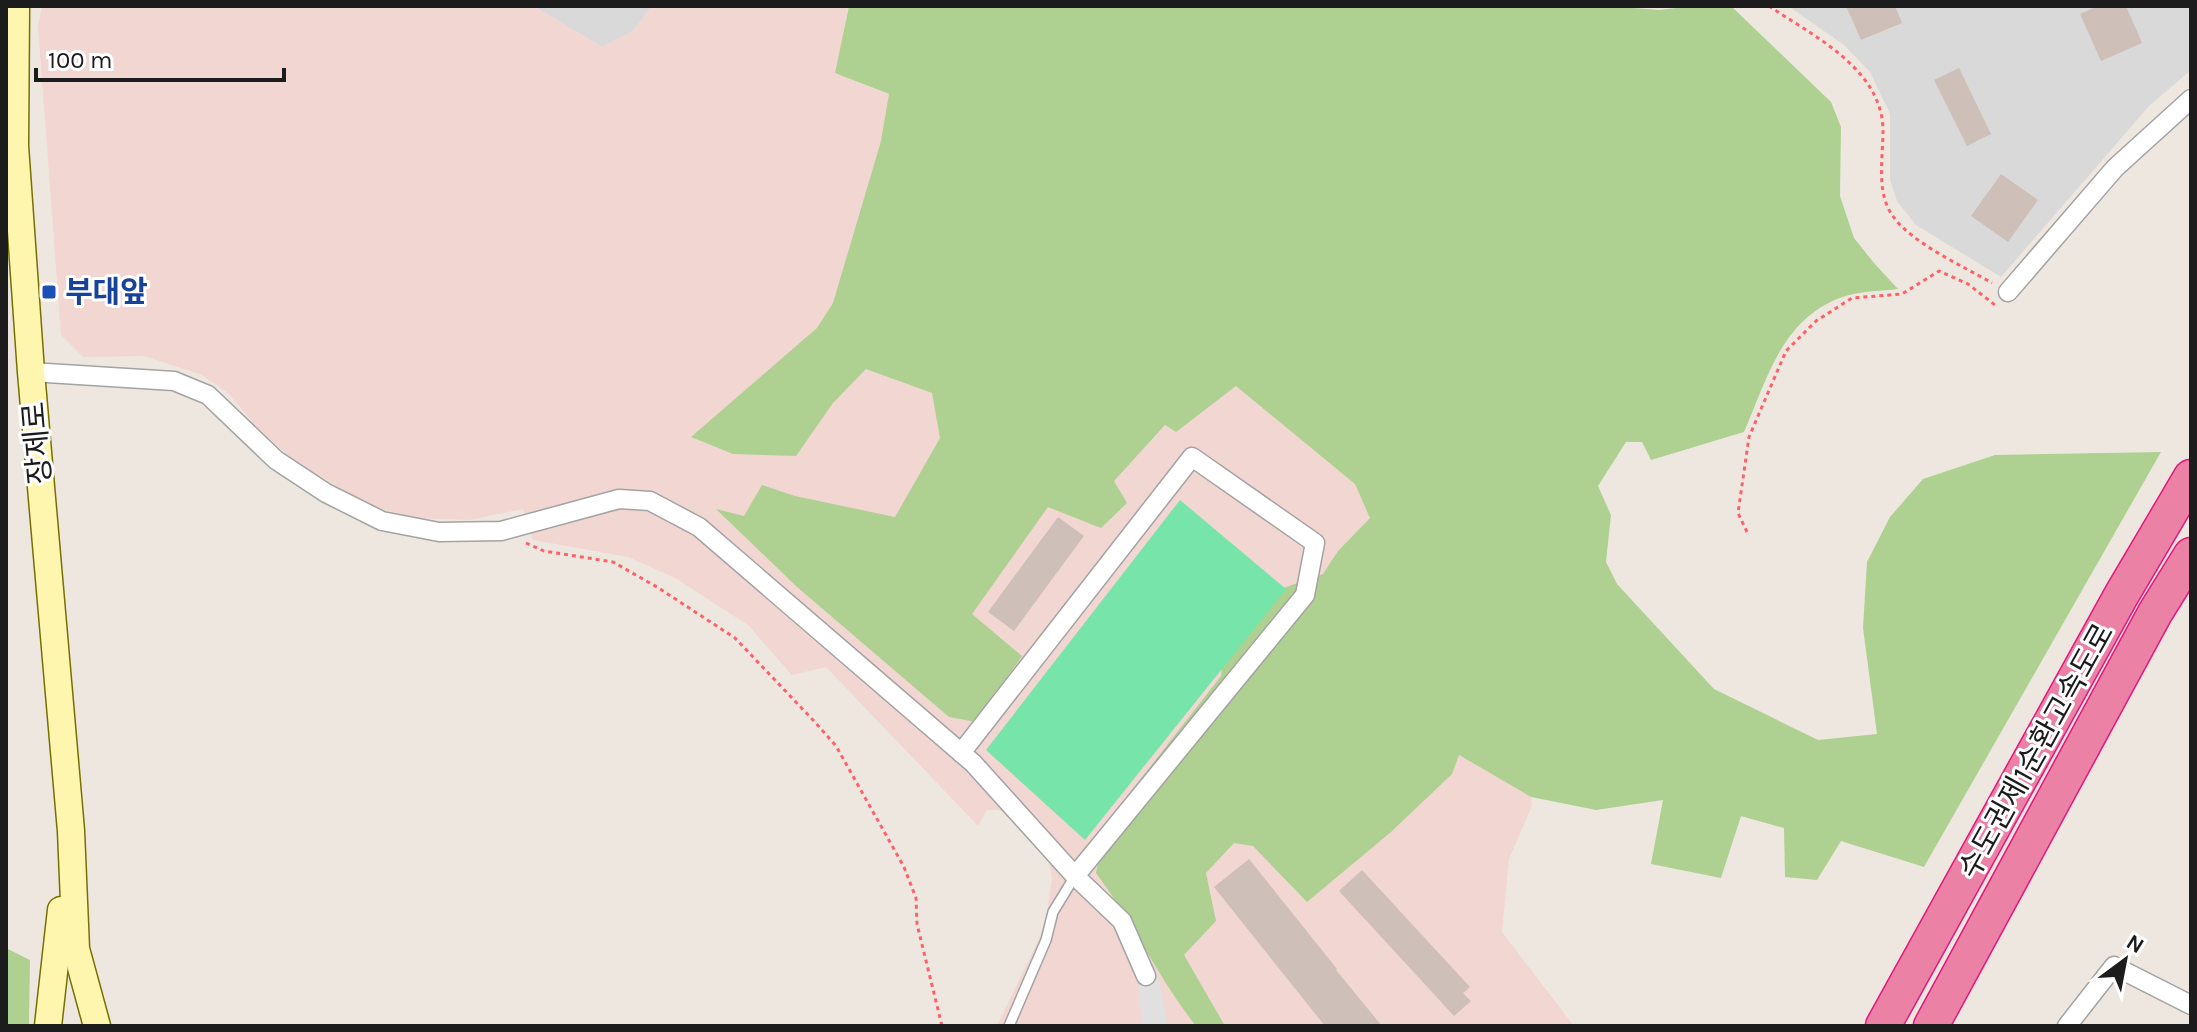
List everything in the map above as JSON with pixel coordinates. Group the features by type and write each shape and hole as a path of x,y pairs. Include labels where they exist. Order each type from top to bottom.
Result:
{"highway":[{"name":"수도권제1순환고속도로","path":"1883,1026 2122,594 2191,477"},
{"name":"수도권제1순환고속도로","path":"1931,1026 2155,613 2191,555"}],"main road":[{"name":"장제로","path":"16,6 15,146 31,372 71,831 76,949 97,1026"},
{"name":"장제로","path":"48,1026 71,831"}],"street":[{"path":"2008,292 2115,168 2191,99"},
{"path":"31,372 174,381 208,395 276,460 326,493 382,521 439,532 501,531 619,499 650,501 699,527 961,753 1075,876 1122,921 1146,976"},
{"path":"961,753 1192,457 1315,543 1305,595 1075,876"},
{"path":"2067,1026 2114,966 2191,1005"}],"lane":[{"path":"1009,1026 1046,940 1053,912 1075,876"}],"path":[{"path":"1747,532 1738,513 1749,437 1786,351 1816,321 1852,298 1902,294 1939,271 1968,284 1995,305 2008,292 1910,234 1891,214 1881,164 1884,128 1876,100 1862,74 1836,51 1769,6"},
{"path":"501,531 544,551 613,562 657,587 735,638 813,720 836,746 904,867 916,898 917,924 942,1026"}],"shaded area":[{"path":"42,6 533,6 602,47 633,31 652,6 849,6 835,73 1082,172 1301,165 1459,755 1531,797 1532,806 1509,859 1502,932 1574,1026 997,1026 1045,926 1052,877 1048,860 1015,819 999,810 987,810 978,826 826,667 792,675 748,625 675,578 628,557 533,540 523,509 469,520 413,518 369,505 295,461 260,431 228,393 202,375 144,356 83,357 61,335 38,26"},
{"path":"533,6 652,6 633,31 602,47"},
{"path":"1788,6 2191,6 2191,70 2149,106 2001,277 1916,225 1897,201 1890,180 1890,114 1870,72 1844,45"},
{"path":"1158,974 1168,1026 1142,1026 1138,982"}],"green space":[{"path":"849,6 1608,6 1659,10 1731,6 1831,102 1841,127 1840,196 1854,238 1898,289 1849,295 1827,304 1808,317 1793,332 1770,369 1744,432 1651,460 1642,442 1626,442 1598,486 1611,515 1606,562 1617,584 1714,689 1818,740 1877,734 1863,628 1867,562 1890,517 1923,479 1995,455 2161,452 1924,867 1841,841 1817,880 1785,877 1784,828 1741,816 1721,878 1651,864 1663,800 1596,810 1531,797 1459,755 1452,774 1391,832 1307,902 1253,846 1234,843 1206,873 1216,921 1184,955 1225,1026 1196,1026 1096,873 1104,826 1221,676 1225,642 1261,596 1323,574 1338,551 1370,518 1355,484 1236,386 1176,432 1165,425 1114,481 1127,503 1101,528 1048,507 972,614 1022,656 976,722 949,717 797,587 716,509 744,516 762,485 795,496 895,517 940,438 932,393 866,369 833,403 796,456 733,454 691,437 817,328 833,303 881,141 889,94 835,73"},
{"path":"1180,500 1286,589 1085,840 986,750"},
{"path":"6,948 30,960 29,1026 6,1026"}],"building":[{"path":"1846,6 1895,6 1902,23 1861,40"},
{"path":"2098,6 2126,6 2142,43 2101,61 2080,14"},
{"path":"1959,68 1991,134 1967,146 1934,80"},
{"path":"2001,174 2038,200 2008,242 1971,216"},
{"path":"1058,517 1084,536 1014,631 988,612"},
{"path":"1249,859 1382,1026 1325,1026 1214,887"},
{"path":"1362,870 1470,987 1463,993 1471,1001 1454,1016 1339,891"}],"place":[{"name":"부대앞","path":"49,292"}]}
